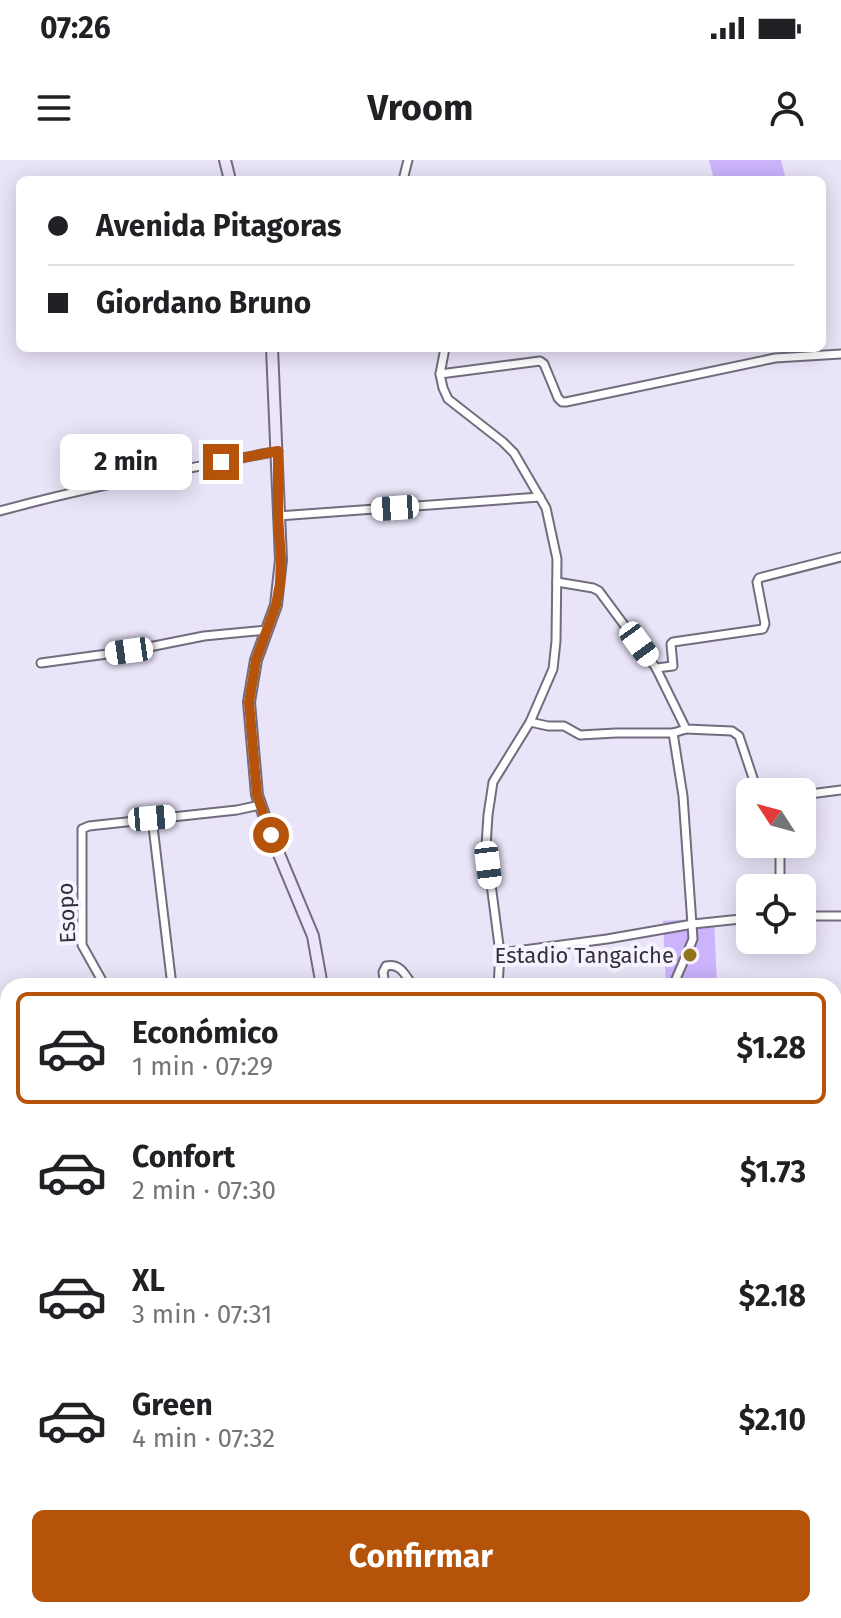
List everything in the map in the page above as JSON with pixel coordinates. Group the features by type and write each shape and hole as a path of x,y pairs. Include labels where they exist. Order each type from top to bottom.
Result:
{"main road":[{"path":"272,352 278,451 280,584 276,605 256,660 249,702 257,795 313,936 321,978"}],"street":[{"path":"444,352 440,374 448,399 514,453 546,508 557,559 553,669 530,722 493,782 488,815 486,846 500,953 498,978"},
{"path":"773,352 775,358"},
{"path":"440,374 540,361 558,398 566,402 775,358 841,354"},
{"path":"1,511 278,451"},
{"path":"278,516 540,497"},
{"path":"656,668 672,666 673,642 763,629 759,578 841,557"},
{"path":"557,582 599,591 656,668 686,729"},
{"path":"41,663 129,651 204,636 267,630"},
{"path":"530,722 564,726 580,735 673,733 686,729 732,731 741,739 753,778"},
{"path":"673,733 683,796 693,924 693,939 676,978"},
{"path":"816,793 841,790"},
{"path":"171,978 152,818 260,805"},
{"name":"Esopo","path":"101,978 82,945 81,832 89,826 152,818"},
{"path":"816,916 841,916"},
{"path":"500,953 736,919"},
{"path":"384,978 386,966 393,965 401,968 408,978"},
{"path":"0,1139 0,1151"}],"shaded area":[{"path":"709,160 781,160 785,176 713,176"},
{"path":"714,918 717,978 666,978 663,921"}],"place":[{"name":"Estadio Tangaiche","path":"690,955"}],"route":[{"path":"221,462 278,451 280,584 276,605 256,660 249,702 257,795 271,835"}]}
